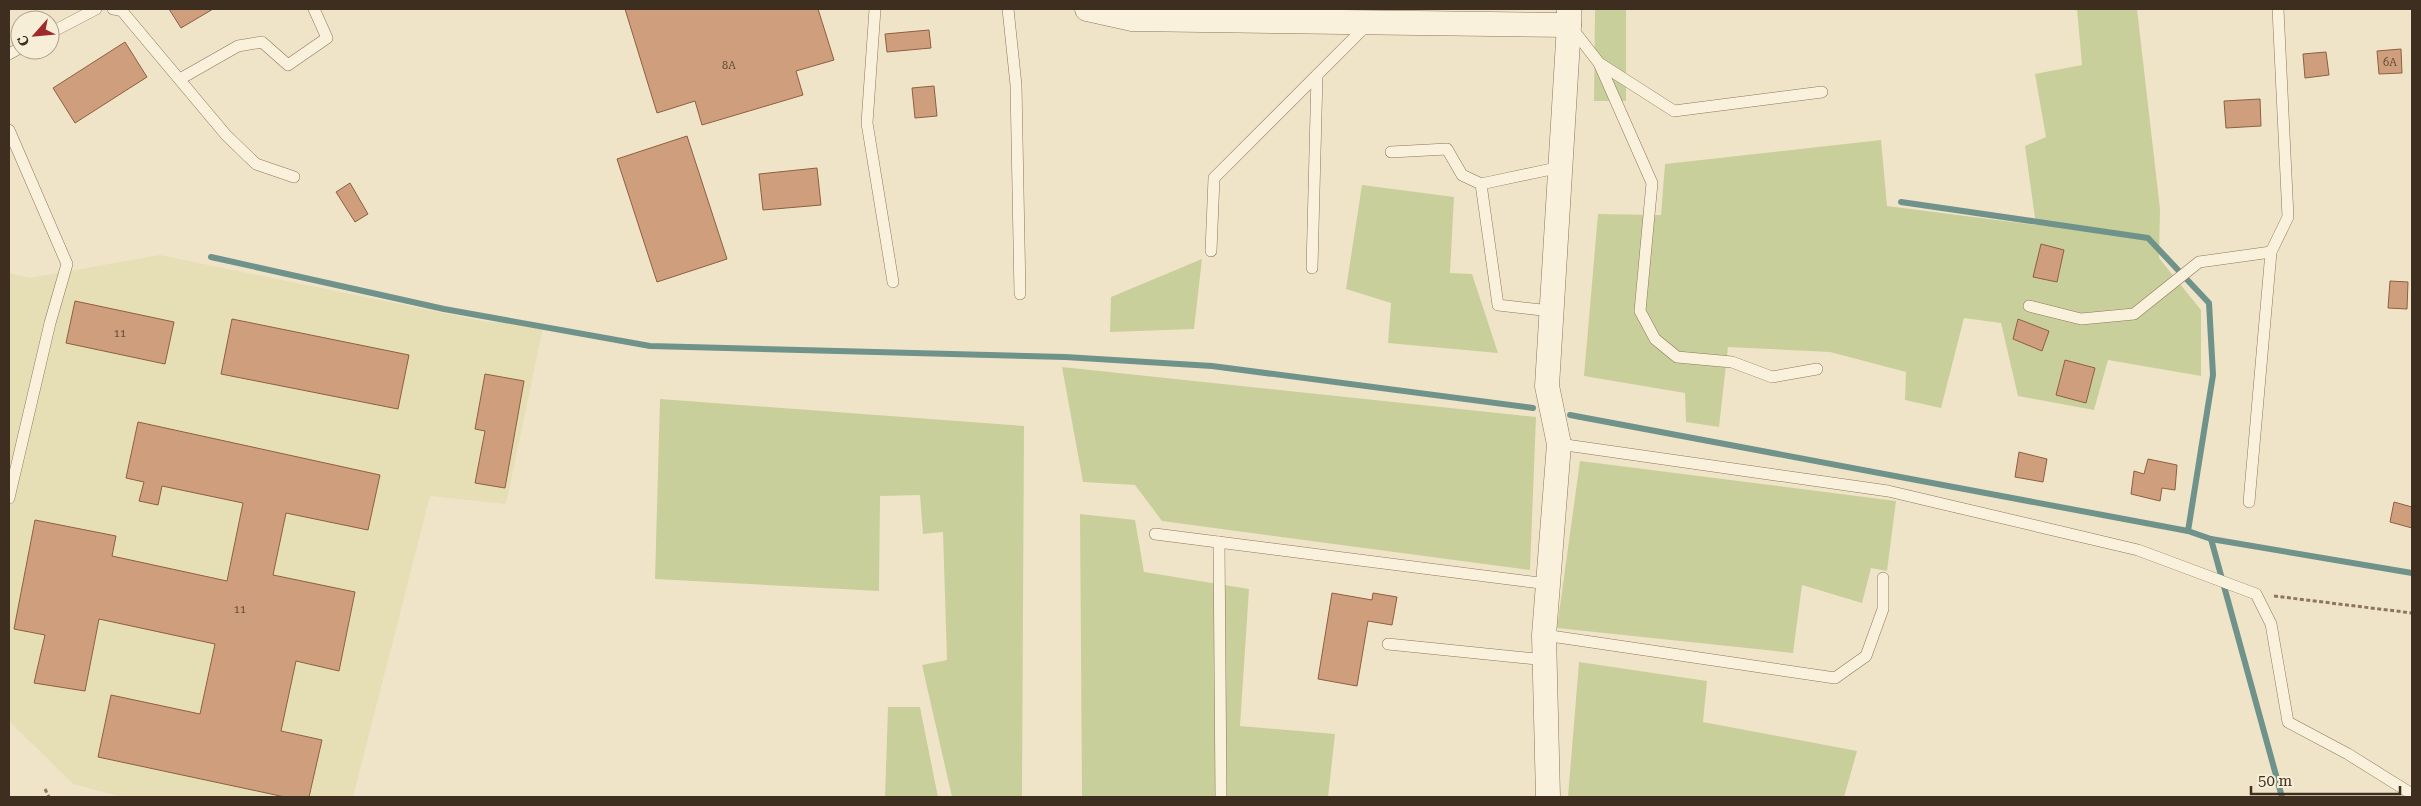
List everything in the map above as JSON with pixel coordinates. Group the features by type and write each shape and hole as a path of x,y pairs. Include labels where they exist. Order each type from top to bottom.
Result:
{"street":[{"path":"1087,9 1132,19 1569,17 1547,386 1559,444 1544,634 1548,797"}],"lane":[{"path":"60,27 96,9"},
{"path":"113,9 122,11 226,135 256,164 294,178"},
{"path":"180,79 238,46 262,42 288,65 327,38 314,9"},
{"path":"875,9 867,123 893,282"},
{"path":"1008,9 1016,85 1020,294"},
{"path":"2249,502 2271,252 2288,217 2278,9"},
{"path":"1569,17 1600,63 1652,183 1640,311 1656,339 1677,356 1732,362 1772,377 1817,369"},
{"path":"1212,251 1214,178 1317,76 1359,18"},
{"path":"1600,63 1674,111 1822,92"},
{"path":"1312,268 1317,76"},
{"path":"9,130 67,264 50,323 9,498"},
{"path":"1391,152 1448,149 1462,175 1481,184 1560,167"},
{"path":"1481,184 1498,305 1551,311"},
{"path":"2028,306 2081,319 2134,314 2199,262 2271,252"},
{"path":"1559,444 1888,492 2138,550 2256,594 2271,624 2288,722 2348,754 2412,794"},
{"path":"1155,534 1548,584"},
{"path":"1219,542 1221,797"},
{"path":"1544,634 1835,678 1866,656 1883,609 1884,578"},
{"path":"1388,644 1546,660"}],"path":[{"path":"2256,594 2412,613"},
{"path":"45,789 49,797"}],"shaded area":[{"path":"160,255 487,322 544,323 506,504 430,496 353,797 122,797 73,784 9,721 9,273 30,278"}],"green space":[{"path":"1595,9 1626,9 1626,101 1594,101"},
{"path":"2077,9 2137,9 2160,209 2159,258 2201,310 2201,376 2108,360 2094,410 2018,396 2001,323 1964,318 1941,408 1905,400 1906,372 1830,352 1728,347 1719,427 1686,422 1685,393 1584,376 1598,214 1661,215 1665,164 1881,140 1887,206 2036,225 2025,146 2046,137 2035,74 2082,65"},
{"path":"1362,185 1454,197 1450,273 1472,274 1498,353 1388,343 1391,303 1346,289"},
{"path":"1202,259 1194,329 1110,332 1111,297"},
{"path":"1062,367 1536,417 1530,570 1162,521 1135,485 1083,482"},
{"path":"660,399 1024,426 1022,797 952,797 922,665 947,660 943,532 923,534 920,495 880,496 879,591 655,579"},
{"path":"1580,461 1896,501 1887,571 1871,568 1862,603 1802,585 1793,653 1557,628"},
{"path":"1080,514 1135,520 1144,572 1249,589 1240,726 1335,734 1328,797 1082,797"},
{"path":"1579,662 1707,681 1703,722 1857,751 1844,797 1568,797"},
{"path":"888,707 920,707 938,797 885,797"}],"building":[{"path":"169,9 213,9 181,28"},
{"path":"625,9 818,9 834,60 796,71 803,95 702,125 695,101 657,113"},
{"path":"929,30 931,48 887,52 885,34"},
{"path":"125,42 147,77 75,123 53,88"},
{"path":"2401,49 2402,73 2379,74 2377,51"},
{"path":"2326,52 2329,75 2305,78 2303,54"},
{"path":"934,86 937,116 915,118 912,88"},
{"path":"2260,99 2261,126 2226,128 2224,101"},
{"path":"687,136 727,259 657,282 617,159"},
{"path":"817,168 821,205 763,210 759,174"},
{"path":"350,183 368,214 355,222 336,192"},
{"path":"2041,244 2064,250 2057,282 2033,277"},
{"path":"2390,281 2408,282 2407,309 2388,308"},
{"path":"75,301 174,322 165,364 66,343"},
{"path":"232,319 409,355 398,409 221,374"},
{"path":"2018,319 2049,331 2042,351 2013,339"},
{"path":"2065,360 2095,368 2086,403 2056,395"},
{"path":"485,374 524,381 505,488 475,483 485,431 475,429"},
{"path":"138,422 380,475 368,530 286,513 273,575 355,592 339,671 296,661 281,731 322,740 309,797 285,797 98,757 111,695 200,714 215,644 99,619 85,691 34,683 45,635 14,629 35,520 116,536 112,556 227,581 243,503 162,486 158,505 139,501 144,482 126,478"},
{"path":"2019,452 2047,459 2043,482 2015,477"},
{"path":"2148,459 2177,465 2175,490 2162,488 2160,501 2131,494 2134,471 2144,474"},
{"path":"2394,502 2412,507 2412,528 2390,522"},
{"path":"1332,593 1372,600 1373,593 1397,597 1392,625 1368,621 1357,686 1318,679"}],"waterway":[{"path":"1901,202 2148,238 2209,303 2213,375 2188,531"},
{"path":"211,257 444,309 650,346 1065,357 1212,366 1533,408"},
{"path":"1570,415 2188,531 2211,539 2412,573"},
{"path":"2211,539 2282,797"}]}
